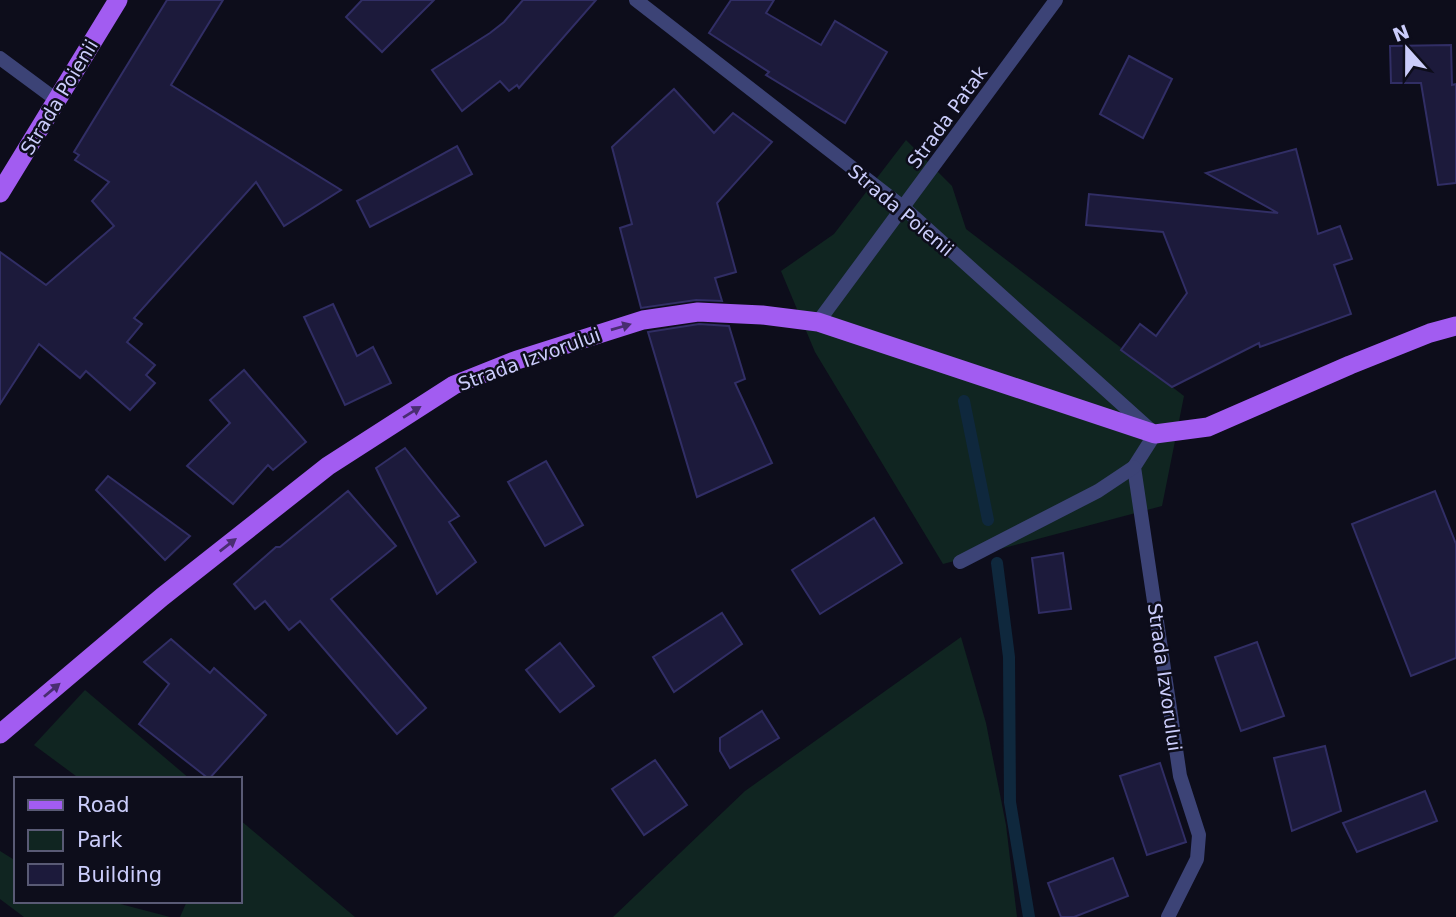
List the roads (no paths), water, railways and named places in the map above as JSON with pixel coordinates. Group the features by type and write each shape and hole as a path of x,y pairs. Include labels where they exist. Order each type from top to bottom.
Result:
{"main road":[{"name":"Strada Poienii","path":"0,193 118,0"},
{"name":"Strada Izvorului","path":"0,734 162,597 328,466 454,385 517,360 643,320 698,312 762,315 818,322 1156,434 1208,427 1350,365 1430,333 1456,326"}],"street":[{"name":"Strada Poienii","path":"636,0 904,208 1156,434"},
{"name":"Strada Patak","path":"818,322 1056,0"},
{"path":"0,58 58,101"},
{"path":"960,562 1098,491 1134,467 1156,434"},
{"name":"Strada Izvorului","path":"1134,467 1180,776 1199,835 1197,859 1168,917"}],"waterway":[{"path":"964,401 988,520"},
{"path":"997,563 1009,657 1010,802 1029,917"}]}
